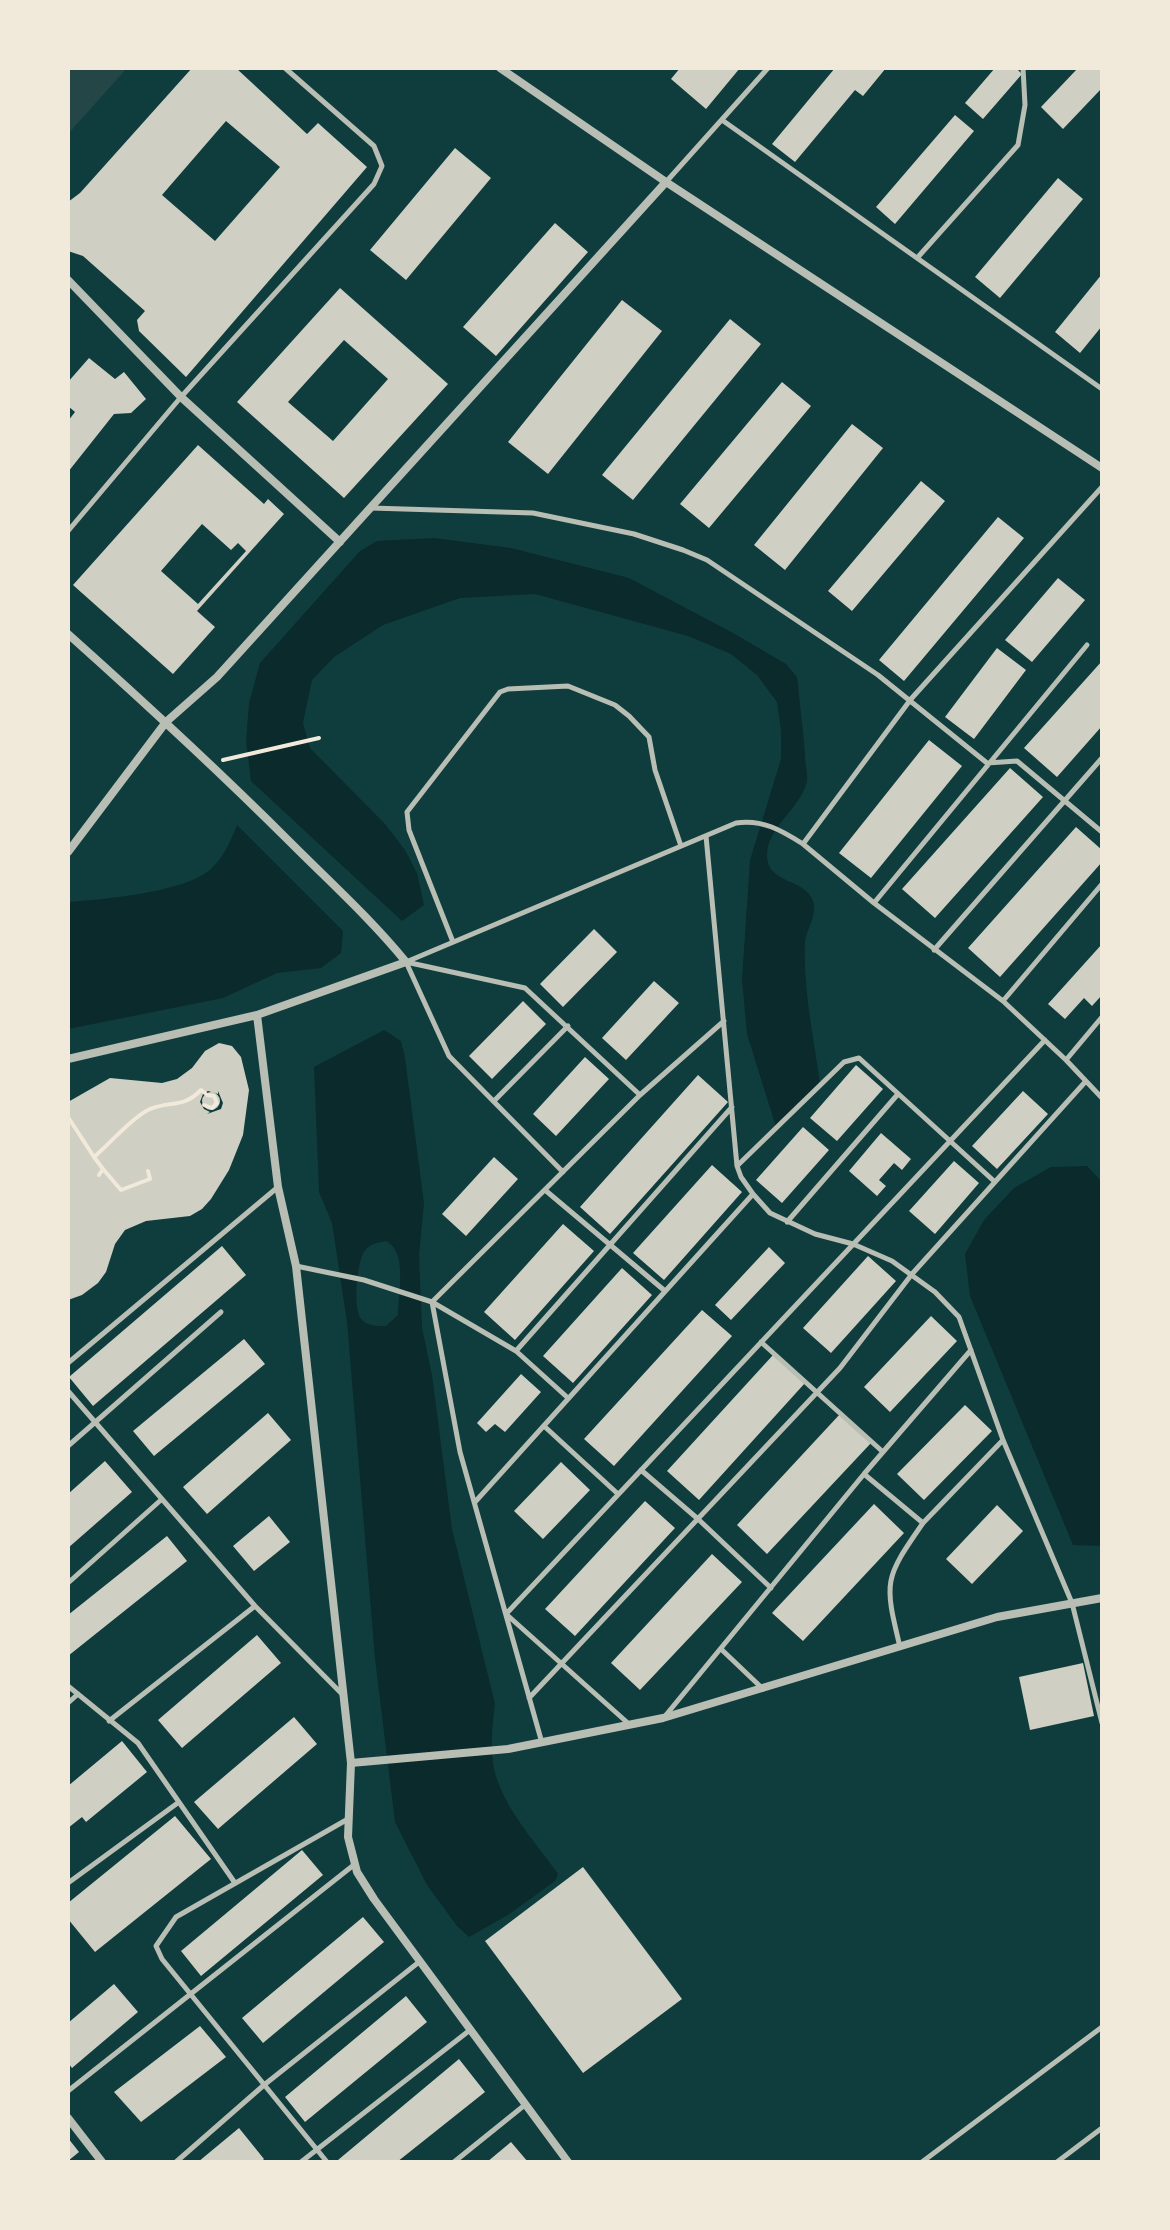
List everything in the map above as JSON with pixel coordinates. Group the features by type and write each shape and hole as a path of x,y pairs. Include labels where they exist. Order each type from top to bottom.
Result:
{"street":[{"path":"500,68 666,182 1102,468"},
{"path":"68,852 166,722 217,677 666,182"},
{"path":"68,280 181,397 340,542"},
{"path":"68,634 166,722 380,931 406,962 257,1015 68,1059"},
{"path":"257,1015 278,1187 296,1266 351,1763 348,1837 355,1864 374,1899 568,2162"},
{"path":"351,1763 508,1749 663,1718 997,1617 1102,1598"},
{"path":"68,2118 99,2161"}],"lane":[{"path":"68,531 181,397 374,184 382,166 374,146 285,68"},
{"path":"666,182 768,68"},
{"path":"918,257 1018,145 1025,105 1023,68"},
{"path":"722,120 1102,389"},
{"path":"803,844 911,699 1102,487"},
{"path":"371,508 533,513 634,534 707,560 911,699 942,729 987,763 1017,761 1102,832"},
{"path":"874,903 1087,645"},
{"path":"453,942 409,830 407,812 500,692 568,686 615,705 629,716 651,742 655,770 681,846"},
{"path":"934,950 1102,758"},
{"path":"406,962 736,823 754,821 782,831 803,844 874,903 1003,1001 1102,1098"},
{"path":"706,836 737,1166 741,1177 770,1213 815,1234 853,1244 892,1261 912,1274 959,1317 1003,1440 1072,1603 1102,1723"},
{"path":"1003,1001 1102,884"},
{"path":"406,962 525,988 640,1095"},
{"path":"406,962 449,1056 563,1172"},
{"path":"1066,1060 1102,1017"},
{"path":"432,1302 640,1095 724,1021"},
{"path":"494,1101 568,1026"},
{"path":"506,1614 1045,1040"},
{"path":"737,1166 844,1062 859,1058 995,1182"},
{"path":"529,1698 840,1368 912,1274 1086,1081"},
{"path":"787,1222 898,1094"},
{"path":"516,1351 732,1107"},
{"path":"68,1363 278,1187"},
{"path":"545,1190 665,1291"},
{"path":"474,1502 753,1194"},
{"path":"296,1266 330,1271 432,1302 516,1351 568,1398"},
{"path":"432,1302 460,1452 542,1744"},
{"path":"68,1446 221,1312"},
{"path":"761,1342 883,1452"},
{"path":"663,1718 864,1474 971,1350"},
{"path":"68,1391 255,1606 342,1694"},
{"path":"544,1426 618,1494"},
{"path":"900,1647 888,1599 891,1574 923,1523 1003,1440"},
{"path":"641,1470 771,1588"},
{"path":"864,1474 923,1523"},
{"path":"68,1583 162,1499"},
{"path":"109,1721 255,1606"},
{"path":"506,1614 630,1725"},
{"path":"721,1649 763,1689"},
{"path":"68,1686 138,1743 235,1883"},
{"path":"68,1703 78,1694"},
{"path":"68,1883 179,1802"},
{"path":"327,2162 162,1959 156,1946 176,1917 349,1819"},
{"path":"68,2091 355,1864"},
{"path":"176,2162 264,2085 420,1961"},
{"path":"922,2162 1102,2027"},
{"path":"301,2162 471,2030"},
{"path":"454,2162 526,2104"},
{"path":"1057,2162 1102,2128"}],"path":[{"path":"236,757 319,738"},
{"path":"94,1157 151,1109 185,1103 201,1090 214,1096 217,1103 212,1108 204,1105"},
{"path":"68,1117 94,1157 121,1190 150,1179 148,1171"},
{"path":"99,1175 103,1169"}],"shaded area":[{"path":"68,68 127,68 68,134"},
{"path":"434,538 511,548 629,578 786,664 797,677 807,781 804,791 772,836 767,856 773,872 802,888 813,901 814,912 805,943 805,960 820,1084 776,1127 747,1034 742,979 750,860 781,759 781,730 777,702 757,675 731,654 688,636 535,594 460,598 383,625 334,657 312,680 303,723 310,748 385,824 405,850 417,873 424,905 402,921 251,781 246,741 249,703 260,663 360,551 377,541"},
{"path":"237,825 343,931 341,953 321,968 277,973 223,998 68,1029 68,902 143,893 200,877 220,859"},
{"path":"384,1030 401,1041 424,1203 419,1255 422,1328 432,1375 452,1529 495,1704 492,1742 494,1770 516,1816 558,1874 555,1881 508,1915 469,1937 457,1926 427,1885 395,1822 375,1659 347,1322 332,1223 319,1192 314,1067","holes":["386,1241 393,1246 399,1264 398,1315 386,1326 370,1325 362,1320 357,1307 361,1258 366,1249 374,1244"]},
{"path":"1087,1166 1102,1182 1102,1546 1073,1545 970,1296 965,1254 984,1220 1014,1188 1051,1167"}],"building":[{"path":"192,68 236,68 307,134 318,123 367,167 186,377 139,331 137,320 145,311 83,256 68,251 68,202 80,193","holes":["226,121 280,167 215,241 162,195"]},
{"path":"680,68 740,68 706,109 671,79"},
{"path":"835,68 886,68 863,96 855,90 795,162 772,144"},
{"path":"995,68 1016,68 1022,74 983,119 965,103"},
{"path":"1078,68 1102,68 1102,88 1063,129 1041,107"},
{"path":"955,115 974,131 895,224 876,207"},
{"path":"455,148 491,178 406,280 370,250"},
{"path":"1058,178 1083,199 1000,298 975,277"},
{"path":"555,223 588,252 496,356 463,327"},
{"path":"1102,274 1102,326 1080,353 1055,332"},
{"path":"340,288 448,384 344,498 237,402","holes":["344,340 388,379 333,441 288,402"]},
{"path":"622,300 662,331 548,474 508,442"},
{"path":"730,319 761,344 633,500 602,475"},
{"path":"89,358 115,379 124,372 146,399 131,413 114,414 68,472 68,421 75,412 68,406 68,382"},
{"path":"782,382 811,406 709,528 680,504"},
{"path":"852,424 883,448 785,570 754,545"},
{"path":"198,445 264,504 268,499 284,514 197,611 215,627 173,674 73,585","holes":["202,524 231,550 238,543 246,551 198,604 161,571"]},
{"path":"921,481 945,501 852,611 828,591"},
{"path":"998,517 1024,538 904,681 879,660"},
{"path":"1058,578 1085,600 1032,662 1005,640"},
{"path":"997,648 1026,670 974,739 945,717"},
{"path":"1102,661 1102,726 1057,777 1024,748"},
{"path":"929,740 962,766 871,878 839,853"},
{"path":"1010,768 1043,797 935,918 902,889"},
{"path":"1076,827 1102,850 1102,862 1000,977 968,948"},
{"path":"594,929 617,952 563,1007 540,984"},
{"path":"1102,944 1102,995 1092,1006 1084,998 1065,1019 1048,1004"},
{"path":"654,981 679,1003 626,1060 602,1038"},
{"path":"523,1001 546,1024 492,1079 469,1056"},
{"path":"219,1043 232,1046 241,1057 249,1090 243,1135 229,1170 211,1199 190,1216 146,1221 125,1230 115,1244 106,1272 98,1283 82,1295 68,1300 68,1102 110,1078 162,1083 177,1079 192,1068 205,1051","holes":["208,1091 218,1094 218,1091 223,1103 221,1109 207,1114 210,1112 200,1102 203,1094"]},
{"path":"585,1057 609,1079 556,1136 533,1114"},
{"path":"856,1065 883,1089 837,1141 810,1118"},
{"path":"698,1075 728,1102 610,1234 580,1207"},
{"path":"1023,1091 1048,1114 997,1169 972,1146"},
{"path":"211,1092 220,1101 211,1110 202,1101"},
{"path":"803,1127 829,1150 782,1203 756,1180"},
{"path":"881,1133 911,1159 902,1170 894,1163 879,1180 886,1186 877,1196 849,1171"},
{"path":"494,1157 518,1179 466,1236 442,1214"},
{"path":"954,1161 979,1183 935,1234 909,1211"},
{"path":"712,1165 742,1192 664,1280 633,1253"},
{"path":"563,1224 594,1251 515,1340 484,1312"},
{"path":"222,1246 246,1275 93,1406 69,1377"},
{"path":"769,1247 785,1263 731,1320 715,1305"},
{"path":"868,1256 896,1281 831,1353 803,1328"},
{"path":"622,1268 652,1295 573,1383 543,1356"},
{"path":"702,1310 732,1336 614,1466 584,1439"},
{"path":"931,1316 957,1341 890,1412 864,1387"},
{"path":"244,1339 265,1364 154,1456 133,1431"},
{"path":"773,1355 805,1383 699,1500 667,1471"},
{"path":"521,1374 541,1392 505,1432 495,1424 486,1432 477,1423"},
{"path":"965,1405 992,1431 924,1500 897,1474"},
{"path":"268,1413 291,1440 207,1514 183,1487"},
{"path":"840,1414 871,1443 767,1554 737,1525"},
{"path":"105,1461 132,1492 68,1548 68,1494"},
{"path":"561,1462 590,1490 543,1539 514,1511"},
{"path":"645,1501 675,1528 575,1636 545,1609"},
{"path":"874,1504 904,1533 803,1641 772,1613"},
{"path":"997,1505 1023,1531 972,1584 946,1559"},
{"path":"269,1516 290,1542 254,1571 233,1546"},
{"path":"167,1536 187,1561 68,1656 68,1615"},
{"path":"712,1554 742,1582 640,1690 611,1663"},
{"path":"257,1635 281,1663 182,1748 158,1720"},
{"path":"1083,1663 1094,1716 1030,1730 1019,1677"},
{"path":"294,1717 317,1744 218,1829 194,1802"},
{"path":"122,1741 147,1772 86,1822 82,1817 68,1828 68,1786"},
{"path":"175,1816 211,1859 95,1952 68,1919 68,1903"},
{"path":"302,1850 323,1875 201,1976 181,1951"},
{"path":"583,1867 682,1999 583,2073 485,1941"},
{"path":"363,1917 384,1942 263,2043 242,2018"},
{"path":"114,1984 138,2012 72,2068 68,2063 68,2023"},
{"path":"406,1996 427,2022 305,2122 285,2097"},
{"path":"200,2026 226,2057 141,2122 114,2092"},
{"path":"459,2059 485,2092 397,2162 339,2162 338,2160"},
{"path":"239,2128 264,2159 261,2162 198,2162"},
{"path":"68,2138 79,2152 68,2161"},
{"path":"511,2142 528,2162 487,2162"}]}
